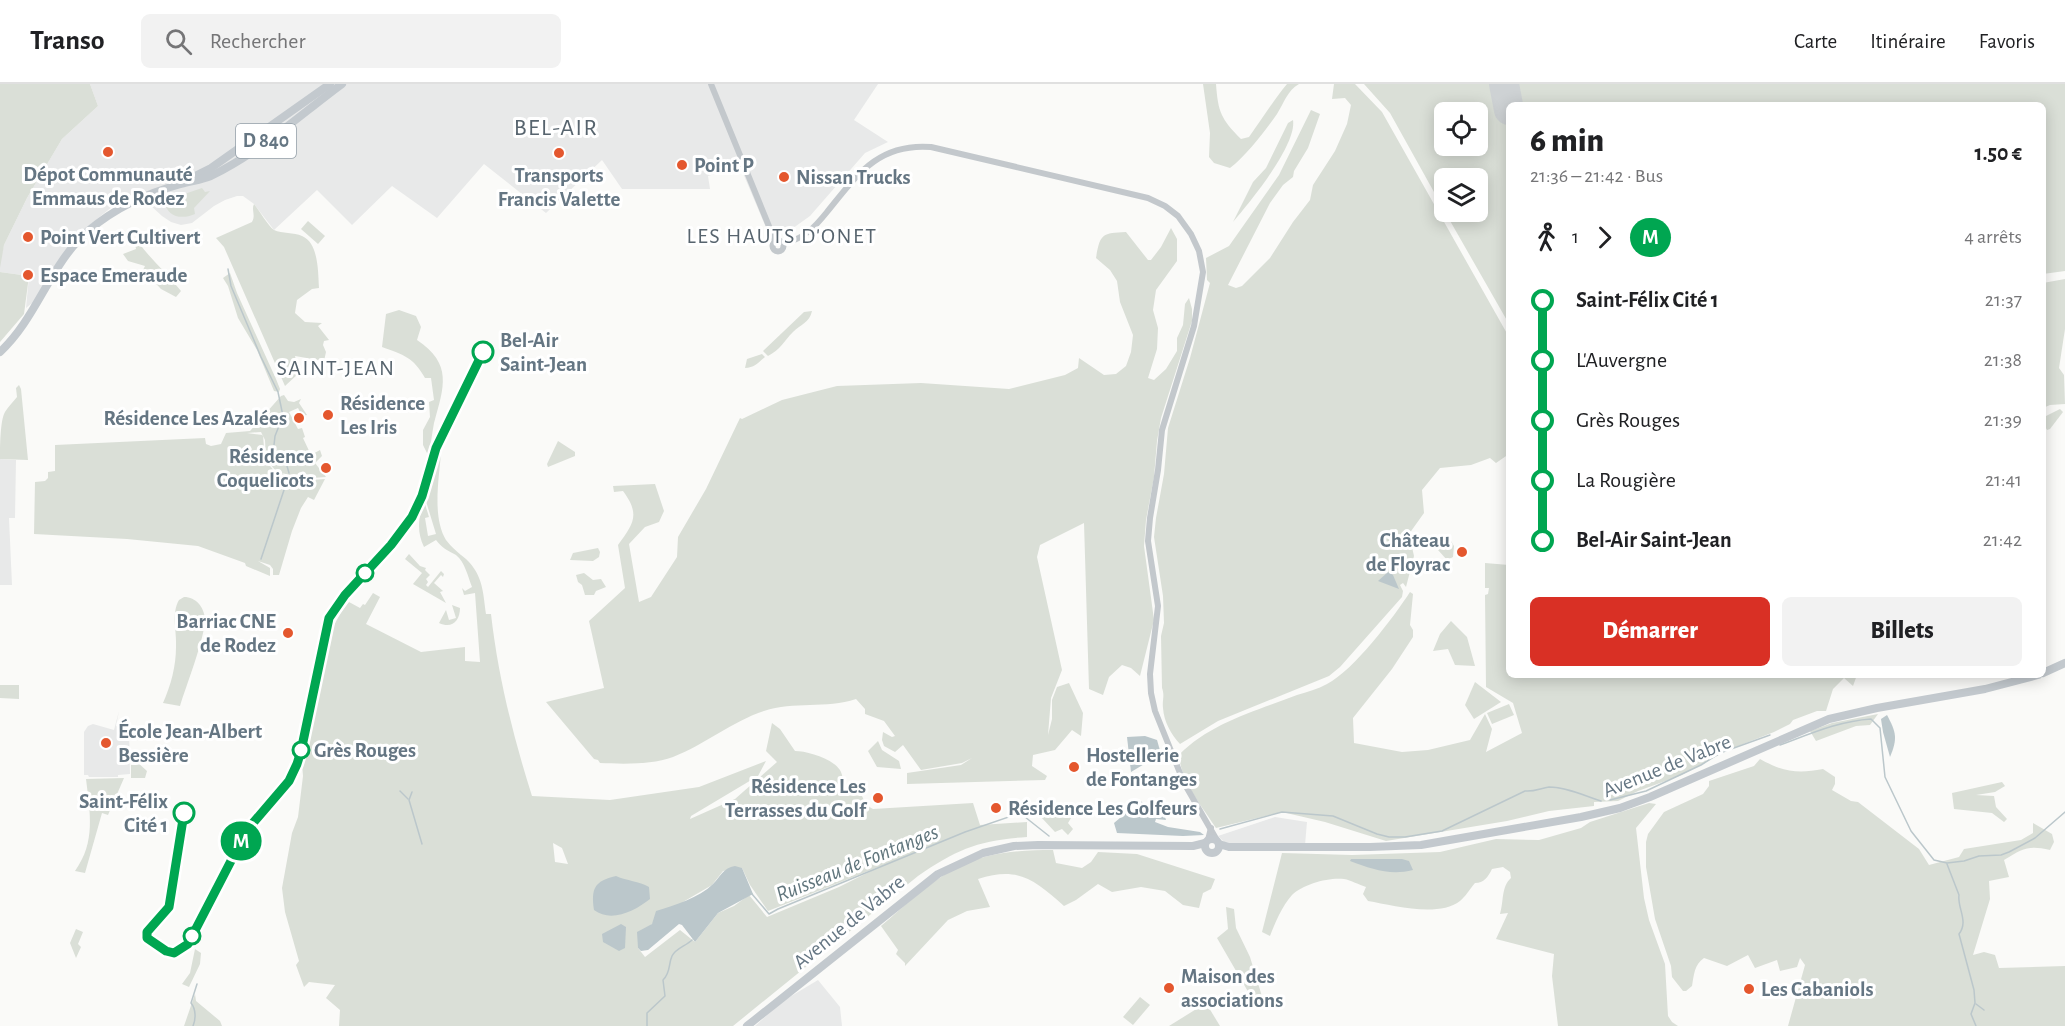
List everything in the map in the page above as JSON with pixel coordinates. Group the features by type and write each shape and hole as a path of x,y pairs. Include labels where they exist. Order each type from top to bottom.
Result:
{"main road":[{"name":"D 840","path":"183,183 211,168 330,84"},
{"name":"D 840","path":"0,352 12,342 72,249 87,232 113,212 145,195 209,177 232,165 342,84"},
{"name":"D 840","path":"0,346 31,313"},
{"path":"2046,672 2065,663"},
{"name":"Avenue de Vabre","path":"1218,845 1370,848 1421,845 1581,817 1620,808 1650,797 1829,719 1985,689 2027,678"},
{"path":"1214,839 1218,845 1212,854 1206,844 1214,839"},
{"name":"Avenue de Vabre","path":"747,1026 938,874 982,853 1026,846 1193,846 1206,844"}],"street":[{"path":"711,84 780,241 802,237 811,230 873,160 897,150 912,147 931,147 1148,198 1165,206 1178,216 1195,243 1203,272 1194,326 1162,430 1150,518 1148,541 1158,606 1150,684 1155,711 1168,745 1190,794 1211,828 1218,845"},
{"path":"1206,844 1211,828"}],"shaded area":[{"path":"0,84 90,84 98,106 62,139 27,198 4,245 0,268"},
{"path":"90,84 878,84 854,120 888,142 865,153 810,216 789,231 782,230 772,242 740,166 708,176 710,189 622,189 602,160 546,213 484,164 437,218 392,186 352,225 317,190 274,230 254,204 243,196 225,200 192,223 181,225 162,216 138,194 113,206 86,228 36,300 26,308 29,276 0,272 4,245 27,198 62,139 98,106"},
{"path":"1203,84 1216,84 1222,114 1241,139 1249,137 1287,84 1299,84 1289,94 1255,143 1230,168 1214,163 1209,157 1210,133"},
{"path":"1334,84 1355,84 1382,112 1434,204 1434,222 1444,222 1506,332 1506,456 1496,463 1490,458 1471,465 1440,468 1422,490 1424,513 1409,534 1414,556 1406,587 1403,583 1400,585 1403,591 1402,597 1340,667 1329,676 1218,721 1180,744 1168,728 1163,708 1161,636 1164,623 1163,596 1154,537 1164,474 1168,428 1210,283 1207,280 1206,258 1229,246 1279,175 1311,110 1320,114 1308,148 1294,171 1293,177 1283,185 1270,203 1228,285 1236,288 1242,286 1270,258 1310,200 1313,185 1335,151 1347,124 1351,105 1345,98 1332,99"},
{"path":"1364,84 2065,84 2065,271 2046,274 2046,102 1506,102 1506,319 1451,222 1488,222 1488,168 1434,168 1434,192 1390,113"},
{"path":"1293,120 1288,144 1280,158 1261,188 1233,222 1253,182 1266,168 1288,123"},
{"path":"202,188 205,192 210,191 194,208 195,214 180,217 168,211 164,201"},
{"path":"254,204 274,230 299,235 308,240 317,259 319,288 312,289 297,300 295,313 305,322 322,323 318,326 329,340 324,341 323,345 326,352 324,361 295,356 299,373 285,386 224,247 216,238 252,222"},
{"path":"308,221 325,236 318,244 301,229"},
{"path":"1171,228 1177,239 1177,261 1156,290 1153,310 1158,328 1157,349 1148,378 1154,380 1166,369 1177,351 1177,338 1183,325 1185,304 1189,298 1192,321 1161,418 1146,520 1144,546 1154,620 1140,676 1131,668 1122,665 1109,677 1103,695 1089,689 1084,523 1040,545 1037,557 1062,670 1051,698 1048,735 1052,719 1052,700 1057,687 1069,683 1083,713 1081,736 1072,730 1055,750 1033,755 1032,766 1047,776 1045,780 907,784 907,773 961,765 972,758 962,763 921,770 903,745 895,752 884,746 883,732 892,737 895,736 884,721 865,714 865,709 856,699 833,704 787,706 764,711 665,760 600,763 594,759 546,702 604,688 589,621 625,588 618,545 633,519 629,499 623,491 614,492 613,486 655,484 664,511 659,522 645,527 629,544 639,602 651,597 677,557 678,537 706,489 740,418 782,400 837,386 921,383 1009,389 1065,375 1078,368 1079,358 1104,375 1116,374 1126,366 1133,335 1120,302 1117,281 1110,270 1096,258 1099,244 1107,234 1126,232 1148,260 1151,260"},
{"path":"139,243 181,291 176,297 161,289 143,270 145,266 128,261 123,254 136,249 135,244"},
{"path":"0,272 29,276 24,314 0,342"},
{"path":"230,273 276,379 279,392 274,391 257,350 238,318 228,286 223,278"},
{"path":"2065,279 2065,329 2059,368 2064,375 2065,404 2046,407 2046,282"},
{"path":"399,310 416,316 421,327 417,340 436,358 443,377 441,398 428,455 423,445 423,430 430,417 429,402 434,400 431,378 425,378 416,365 407,358 382,347 386,314"},
{"path":"812,311 807,321 793,332 776,351 768,356 763,351 804,312"},
{"path":"762,354 765,357 758,363 745,368 747,359"},
{"path":"19,385 28,460 0,459 3,416 17,397 16,388"},
{"path":"284,395 288,401 294,402 301,399 299,403 307,415 302,416 298,408 289,412 298,429 302,428 305,437 303,438 311,455 320,450 322,456 315,463 326,477 298,479 275,470 266,459 263,436 265,460 276,473 282,473 297,481 325,479 314,500 308,497 301,508 279,575 273,575 270,565 258,561 270,568 270,576 246,566 245,563 198,546 127,539 34,534 35,482 45,481 48,478 48,472 55,471 55,445 205,438 206,444 211,446 221,444 226,433 250,431"},
{"path":"2060,409 2063,412 2047,430 2046,416"},
{"path":"558,441 575,452 575,456 548,467 547,464"},
{"path":"439,452 441,453 438,486 439,520 448,543 472,565 479,578 486,614 491,614 507,706 532,796 610,800 699,787 766,761 758,776 691,816 690,819 735,799 777,762 766,751 772,723 780,729 795,751 815,755 835,765 842,775 841,790 862,796 866,805 873,809 973,803 980,825 1027,822 1027,837 1010,838 969,848 945,859 918,876 733,1026 339,1026 340,1010 326,998 335,985 309,982 304,987 296,965 299,961 285,912 282,888 292,833 298,817 303,776 302,764 329,635 349,602 360,608 363,604 365,605 373,593 380,597 366,624 421,652 465,647 465,661 480,662 475,593 464,595 462,588 465,591 472,587 464,566 456,555 436,540 424,547 419,526 423,504 425,504 429,517 425,518 428,536 436,534 425,498","holes":["553,843 562,848 568,864 555,862","881,866 839,887 767,917 749,895 734,906 718,913 695,942 680,930 645,957 638,948 652,924 712,885 723,871 742,868 750,885 768,911"]},
{"path":"0,459 16,460 15,518 9,518 12,585 0,585"},
{"path":"1451,541 1454,546 1453,557 1447,560 1438,550 1446,542"},
{"path":"598,548 599,557 593,561 570,560 573,553"},
{"path":"409,554 420,566 426,568 425,570 430,575 426,579 428,587 441,571 444,574 434,583 443,591 440,592 446,603 413,584 422,573 405,559"},
{"path":"1485,563 1506,565 1506,678 1844,678 1833,689 1826,711 1817,711 1793,720 1774,732 1728,750 1682,775 1618,801 1594,802 1594,806 1549,811 1507,821 1386,841 1325,822 1282,812 1216,828 1188,784 1179,755 1191,744 1219,726 1320,687 1338,677 1361,656 1410,592 1413,594 1410,625 1413,637 1392,669 1353,718 1354,743 1402,752 1428,750 1470,740 1485,714 1492,729 1486,752 1522,733 1513,703 1486,687 1485,595 1488,594 1489,588 1485,588"},
{"path":"1388,572 1393,575 1399,589 1378,581"},
{"path":"584,573 593,580 601,579 606,587 596,591 594,595 585,595 576,575"},
{"path":"184,597 199,604 205,619 199,650 180,706 163,703 171,682 175,661 175,611 179,600"},
{"path":"452,605 460,608 457,620 448,625 439,623 446,610 449,620 456,618"},
{"path":"1451,621 1467,637 1475,666 1455,665 1448,649 1433,651 1440,634"},
{"path":"1844,678 1856,678 1853,686"},
{"path":"1475,682 1501,702 1474,719 1465,705"},
{"path":"0,685 19,685 19,699 0,698"},
{"path":"1509,704 1514,715 1492,724 1487,713"},
{"name":"École Jean-Albert Bessière","path":"119,711 116,726 129,730 130,774 118,775 118,777 84,775 84,732 88,726 93,724 114,730"},
{"path":"1878,714 1870,725 1856,726 1816,741 1810,731 1832,723"},
{"path":"1887,715 1895,735 1890,757 1881,719"},
{"path":"1145,736 1157,740 1161,754 1131,772 1127,737"},
{"path":"878,741 882,750 899,761 901,769 877,767 868,751"},
{"path":"1760,759 1791,771 1823,769 1835,777 1832,790 1851,801 1858,802 1919,849 1929,865 1959,857 1964,849 2021,840 2033,833 2033,823 2052,834 2054,842 2050,850 2031,848 2016,853 2004,860 2009,877 1989,881 1990,899 1973,955 1984,952 1995,955 1999,968 2065,966 2065,1026 1788,1026 1805,965 1800,958 1797,967 1780,971 1777,960 1755,968 1748,955 1727,966 1704,958 1696,967 1692,986 1683,991 1672,977 1671,966 1655,919 1646,867 1648,834 1664,812 1703,794 1709,786 1709,781 1754,766"},
{"path":"137,762 147,771 145,778 131,778 131,765"},
{"path":"124,778 108,815 102,813 85,873 75,871 82,860 89,838 90,815 86,779"},
{"path":"2002,782 2005,786 1995,792 1976,795 1994,796 1996,807 2007,819 2004,822 1992,813 1954,809 1952,793"},
{"path":"1138,802 1150,806 1153,805 1166,820 1156,819 1155,822 1168,827 1200,832 1204,835 1117,833 1114,823 1133,807 1140,811 1146,810"},
{"path":"1649,803 1656,804 1636,828 1644,898 1649,920 1665,964 1668,1016 1678,1026 1558,1026 1552,976 1554,954 1496,939 1508,913 1500,914 1504,890 1511,878 1510,872 1503,867 1492,869 1485,879 1475,883 1460,901 1451,906 1428,910 1368,901 1363,894 1366,887 1347,880 1331,879 1316,882 1297,891 1288,899 1270,936 1262,932 1282,853 1352,855 1440,852 1496,839 1539,840 1581,828 1590,822"},
{"path":"1074,810 1068,823 1073,829 1068,835 1062,829 1055,832 1041,817 1062,817"},
{"path":"1275,817 1307,822 1305,845 1235,844 1224,842 1218,836"},
{"path":"1053,850 1056,863 1082,868 1091,862 1098,852 1137,854 1215,879 1211,889 1203,893 1199,908 1183,905 1165,891 1141,887 1112,892 1098,884 1064,906 1044,889 1025,878 1005,874 992,875 978,879 990,907 967,911 948,920 905,966 896,954 898,950 881,926 940,877 962,865 984,857 1018,851"},
{"path":"1351,859 1402,859 1409,861 1413,870 1381,871 1350,861"},
{"path":"735,866 742,868 753,894 718,913 695,942 679,924 648,950 641,951 638,948 637,932 652,924 656,911 701,893 713,884 725,870"},
{"path":"616,876 649,887 650,899 623,914 608,915 594,910 593,897 596,887 603,880"},
{"path":"1226,907 1234,909 1236,928 1250,957 1264,1003 1250,995 1217,938 1228,929"},
{"path":"621,924 626,927 625,948 619,951 603,942 602,934"},
{"path":"76,929 83,932 78,944 81,947 76,958 70,943"},
{"path":"195,949 201,953 200,964 189,987 182,984 190,973"},
{"path":"818,980 840,1007 842,1026 755,1026 783,1001"},
{"path":"195,994 196,1001 220,1021 222,1026 184,1026"},
{"path":"1140,997 1150,1005 1133,1025 1123,1017"},
{"path":"1206,1003 1220,1026 1169,1026"}],"waterway":[{"path":"228,269 231,286 278,392 283,416 274,445 275,451 287,466 289,473"},
{"path":"261,559 288,478"},
{"name":"Ruisseau de Fontanges","path":"1780,745 1836,725 1871,719 1880,728 1885,777 1911,831 1934,860 1947,863 1979,856 2001,855 2035,838 2065,812"},
{"name":"Ruisseau de Fontanges","path":"1610,800 1646,791 1701,765 1720,753 1770,735"},
{"name":"Ruisseau de Fontanges","path":"1220,829 1282,812 1333,816 1377,834 1405,837 1442,831 1525,791 1555,787 1601,801"},
{"path":"400,791 408,799"},
{"path":"412,792 409,800 422,844"},
{"name":"Ruisseau de Fontanges","path":"752,894 769,914 965,832 1020,813 1049,836"},
{"path":"1947,864 1959,895 1963,919 1959,934 1974,990 1975,1003 1971,1014 1976,1026"},
{"name":"Ruisseau de Fontanges","path":"647,1026 647,1013 665,996 663,980 672,956 692,940"},
{"path":"193,1026 195,1014 191,1003 197,984"},
{"path":"1976,1004 1984,1010"}],"runway":[{"path":"1504,84 1507,102"}],"bus line":[{"name":"M","path":"184,813 169,907 147,932 149,935 147,938 166,951 174,953 188,944 247,830 289,781 301,751 329,618 345,595 391,545 412,517 422,496 436,448 483,352"}],"place":[{"name":"Dépot Communauté Emmaus de Rodez","path":"108,152"},
{"name":"Transports Francis Valette","path":"559,153"},
{"name":"Point P","path":"682,165"},
{"name":"Nissan Trucks","path":"784,177"},
{"name":"Point Vert Cultivert","path":"28,237"},
{"name":"Espace Emeraude","path":"28,275"},
{"name":"Bel-Air Saint-Jean","path":"483,352"},
{"name":"Résidence Les Iris","path":"328,415"},
{"name":"Résidence Les Azalées","path":"299,418"},
{"name":"Résidence Coquelicots","path":"326,468"},
{"name":"Château de Floyrac","path":"1462,552"},
{"name":"Barriac CNE de Rodez","path":"288,633"},
{"name":"École Jean-Albert Bessière","path":"106,743"},
{"name":"Grès Rouges","path":"301,750"},
{"name":"Hostellerie de Fontanges","path":"1074,767"},
{"name":"Résidence Les Terrasses du Golf","path":"878,798"},
{"name":"Résidence Les Golfeurs","path":"996,808"},
{"name":"Saint-Félix Cité 1","path":"184,813"},
{"name":"Maison des associations","path":"1169,988"},
{"name":"Les Cabaniols","path":"1749,989"}],"district":[{"name":"BEL-AIR","path":"556,128"},
{"name":"LES HAUTS D'ONET","path":"782,236"},
{"name":"SAINT-JEAN","path":"336,368"}]}
